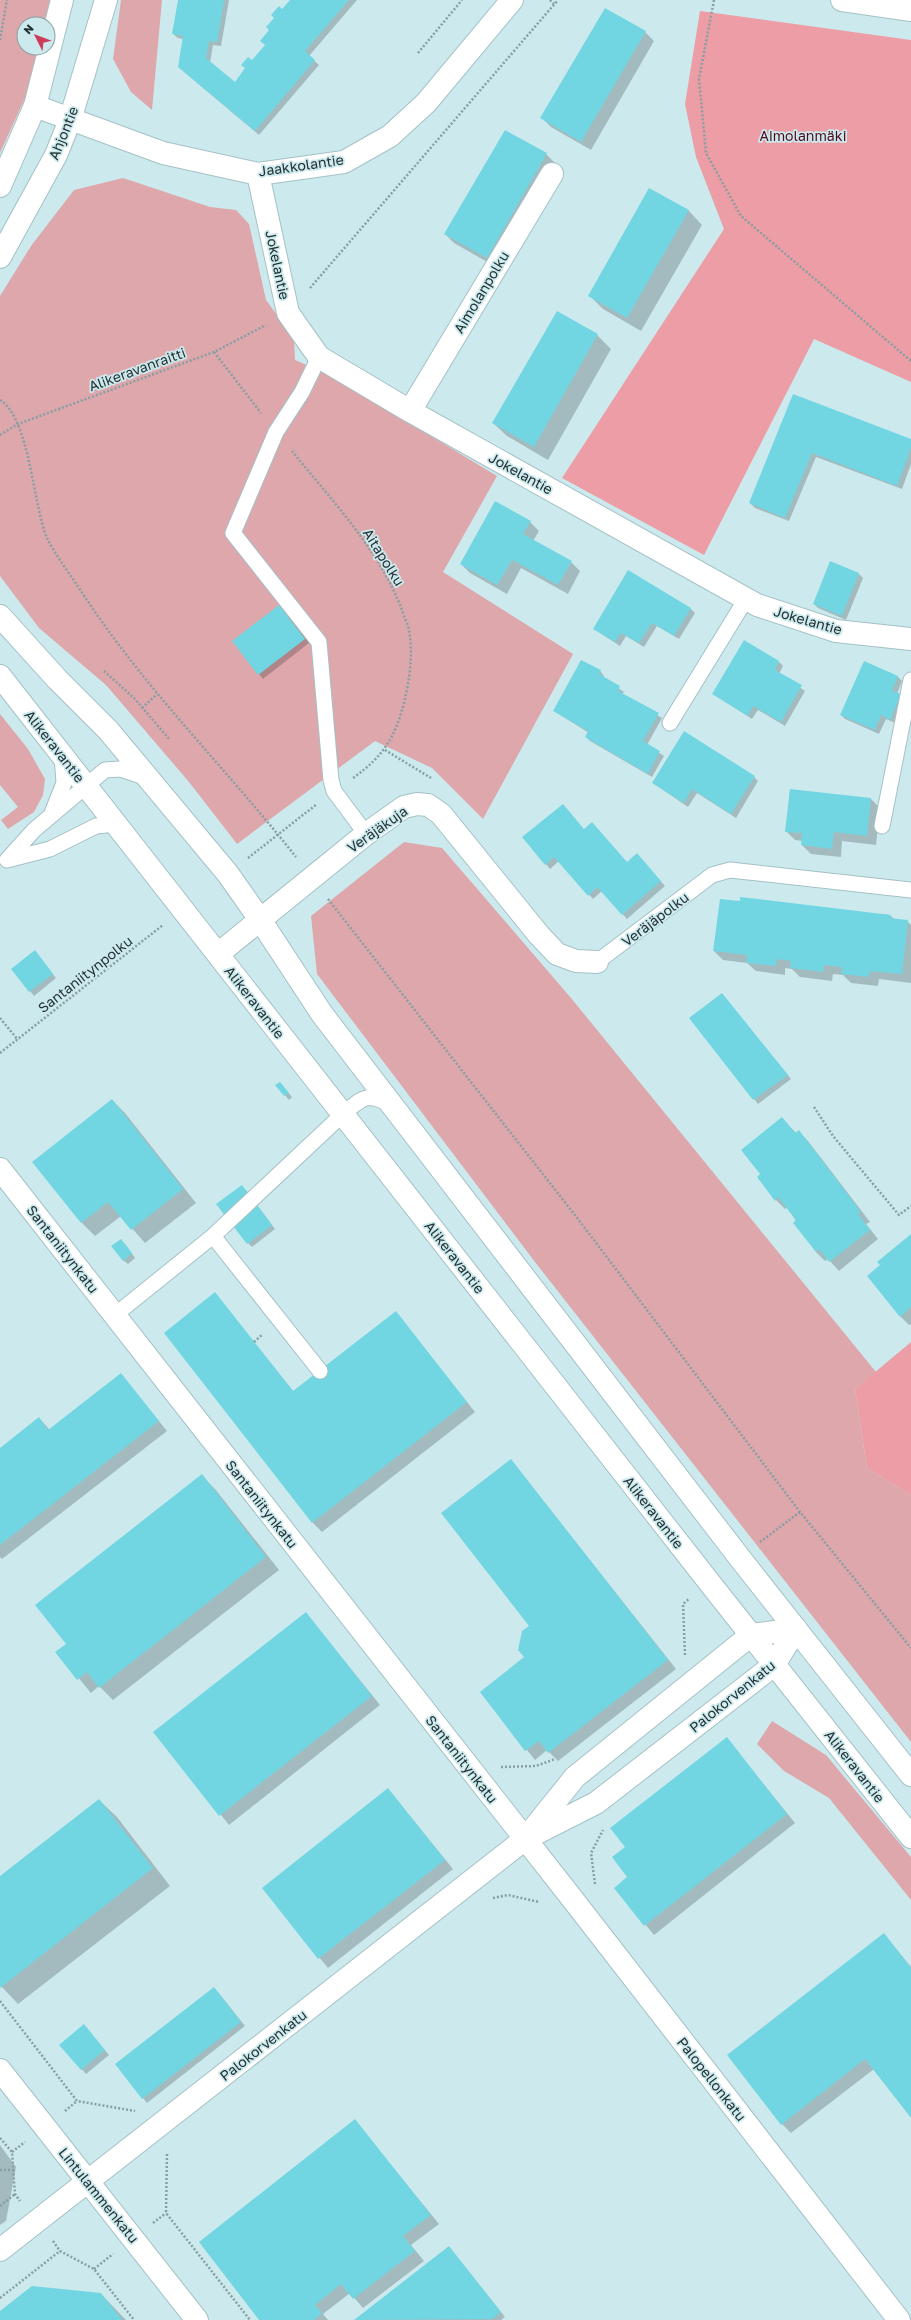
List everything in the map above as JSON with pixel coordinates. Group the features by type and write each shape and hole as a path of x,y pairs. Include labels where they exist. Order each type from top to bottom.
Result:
{"street":[{"path":"0,186 35,106 62,0"},
{"name":"Ahjontie","path":"0,257 56,155 70,120 106,0"},
{"name":"Jaakkolantie","path":"35,106 163,154 258,174 344,162 390,136 426,103 512,0"},
{"path":"842,0 911,10"},
{"name":"Jokelantie","path":"258,174 288,313 319,357 410,411 756,605 836,631 911,639"},
{"name":"Aimolanpolku","path":"410,411 552,174"},
{"path":"0,616 57,679 108,730 228,874 322,1014 796,1629 911,1775"},
{"name":"Alikeravantie","path":"0,676 774,1665 911,1837"},
{"name":"Veräjäkuja","path":"218,954 261,921 366,834 404,807 417,804 428,805 441,814 539,935 557,954 576,961 597,962"},
{"name":"Santaniitynkatu","path":"0,1169 525,1839"},
{"path":"751,1635 796,1629"},
{"name":"Palokorvenkatu","path":"0,2250 525,1839 596,1803 774,1665 796,1629"},
{"name":"Palokorvenkatu","path":"525,1839 575,1777 751,1635"},
{"name":"Palopellonkatu","path":"525,1839 899,2320"},
{"name":"Lintulammenkatu","path":"0,2070 197,2320"}],"lane":[{"path":"319,357 302,392 276,432 233,533 319,642 331,780 334,791 366,834"},
{"path":"670,723 746,599"},
{"path":"882,826 911,680"},
{"path":"50,816 64,784 62,754"},
{"path":"116,824 96,826 50,849 7,860 50,816 105,770 120,769 147,778"},
{"name":"Veräjäpolku","path":"597,962 712,875 730,870 911,890"},
{"path":"115,1316 213,1236 343,1114 363,1099 376,1097 395,1107"},
{"path":"213,1236 320,1371"}],"path":[{"path":"0,40 7,0"},
{"path":"418,53 462,0"},
{"path":"550,0 554,4"},
{"path":"288,313 558,0"},
{"path":"714,0 699,79 706,153 741,216 911,361"},
{"name":"Alikeravanraitti","path":"0,435 18,424 214,352 288,313"},
{"name":"Aitapolku","path":"214,352 276,432 369,546 393,586 409,630 411,675 401,716 385,750 370,766 334,791 278,834"},
{"path":"0,400 5,403 18,424 47,538 105,627 157,694 278,834 578,1219 800,1512 911,1648"},
{"path":"104,671 142,708 168,739"},
{"path":"142,708 157,694"},
{"name":"Santaniitynpolku","path":"0,1053 183,909"},
{"path":"0,1018 18,1040"},
{"path":"814,1106 834,1136 899,1215 911,1206"},
{"path":"680,1660 685,1655"},
{"path":"499,1767 536,1766 560,1757"},
{"path":"574,1901 595,1885 591,1853 605,1826"},
{"path":"486,1899 508,1895 536,1900 542,1903"},
{"path":"167,2154 171,2148"},
{"path":"0,2170 14,2170"},
{"path":"0,2206 15,2194"},
{"path":"0,2298 60,2251"}],"shaded area":[{"path":"0,0 51,0 47,16 16,16 16,56 37,56 30,87 0,153"},
{"path":"121,0 162,0 152,110 131,92 113,59"},
{"path":"123,178 210,207 236,210 249,224 266,300 294,338 295,360 330,375 497,476 443,572 573,654 483,819 432,768 375,741 237,844 189,782 106,685 39,628 0,576 0,296 31,246 74,190"},
{"path":"0,714 28,749 45,779 43,795 34,812 8,829 1,820 18,807 0,785"},
{"path":"404,842 442,848 571,998 876,1372 855,1389 867,1468 911,1495 911,1742 535,1262 317,974 311,916"},
{"path":"772,1721 826,1755 911,1857 911,1900 829,1798 784,1771 757,1744"}],"green space":[{"name":"Aimolanmäki","path":"700,11 911,40 911,382 814,339 704,555 562,478 724,229 696,157 685,104"},
{"path":"911,1342 911,1495 867,1468 855,1389"}],"building":[{"path":"178,0 224,0 217,42 209,41 206,58 235,82 245,68 241,65 248,57 252,60 265,45 260,41 269,30 266,27 274,18 271,15 279,6 282,9 290,0 349,0 305,51 315,60 255,131 178,67 183,36 172,34"},
{"path":"605,8 646,31 581,142 540,118"},
{"path":"505,130 547,153 487,258 444,234"},
{"path":"649,188 689,210 627,318 588,296"},
{"path":"557,311 598,334 534,447 492,423"},
{"path":"793,394 911,439 911,448 897,486 812,453 785,518 749,503"},
{"path":"495,501 531,521 523,534 572,561 558,585 512,560 497,585 460,564"},
{"path":"830,561 859,573 842,616 813,604"},
{"path":"628,570 691,608 674,636 652,623 639,643 621,633 615,642 593,629"},
{"path":"279,605 305,639 258,675 232,641"},
{"path":"744,640 779,661 775,670 802,685 781,722 753,706 748,716 712,694"},
{"path":"581,660 601,670 599,674 620,686 618,691 659,713 643,741 660,751 648,774 585,737 588,731 553,711"},
{"path":"864,661 898,676 892,691 901,694 890,720 881,715 875,730 840,715"},
{"path":"684,731 755,776 731,814 692,789 684,803 652,783"},
{"path":"790,789 871,798 867,836 834,832 832,849 801,845 802,833 785,832"},
{"path":"563,804 584,829 592,822 627,862 637,853 661,881 622,915 597,887 588,896 554,857 545,865 522,837"},
{"path":"740,897 891,915 890,918 908,920 902,974 870,971 869,977 841,974 842,967 824,965 823,972 790,968 791,961 777,959 776,966 746,963 747,955 713,951 720,899 740,901"},
{"path":"35,950 53,974 29,992 11,969"},
{"path":"722,993 788,1075 753,1100 689,1018"},
{"path":"280,1082 289,1093 284,1096 275,1085"},
{"path":"112,1099 183,1189 131,1230 108,1202 81,1223 32,1162"},
{"path":"782,1117 795,1133 799,1130 861,1212 858,1214 870,1230 829,1262 819,1249 816,1252 793,1223 796,1220 778,1197 775,1201 757,1177 760,1174 741,1150"},
{"path":"242,1185 272,1225 247,1244 216,1204"},
{"path":"911,1234 911,1307 900,1317 867,1276 880,1265 877,1262"},
{"path":"121,1239 132,1253 123,1261 111,1246"},
{"path":"215,1292 293,1391 396,1311 467,1402 312,1523 164,1333"},
{"path":"121,1373 159,1421 0,1545 0,1448 39,1417 48,1430"},
{"path":"511,1459 668,1660 548,1753 539,1741 525,1751 480,1692 524,1657 518,1650 522,1631 529,1626 441,1513"},
{"path":"202,1474 266,1557 99,1688 87,1672 77,1680 55,1652 66,1644 35,1605"},
{"path":"306,1612 372,1696 219,1816 153,1732"},
{"path":"727,1737 787,1814 644,1926 614,1888 627,1877 612,1857 625,1847 610,1828"},
{"path":"388,1788 445,1860 318,1959 262,1888"},
{"path":"99,1799 153,1868 0,1988 0,1876"},
{"path":"884,1933 911,1968 911,2118 865,2059 781,2125 727,2055"},
{"path":"214,1987 241,2022 142,2099 115,2064"},
{"path":"84,2024 105,2050 81,2070 59,2045"},
{"path":"355,2119 431,2215 403,2236 415,2251 353,2299 341,2284 315,2305 322,2313 314,2320 259,2320 199,2242"},
{"path":"449,2246 501,2312 492,2319 354,2320"},
{"path":"32,2286 101,2293 122,2320 0,2320 0,2311"}]}
